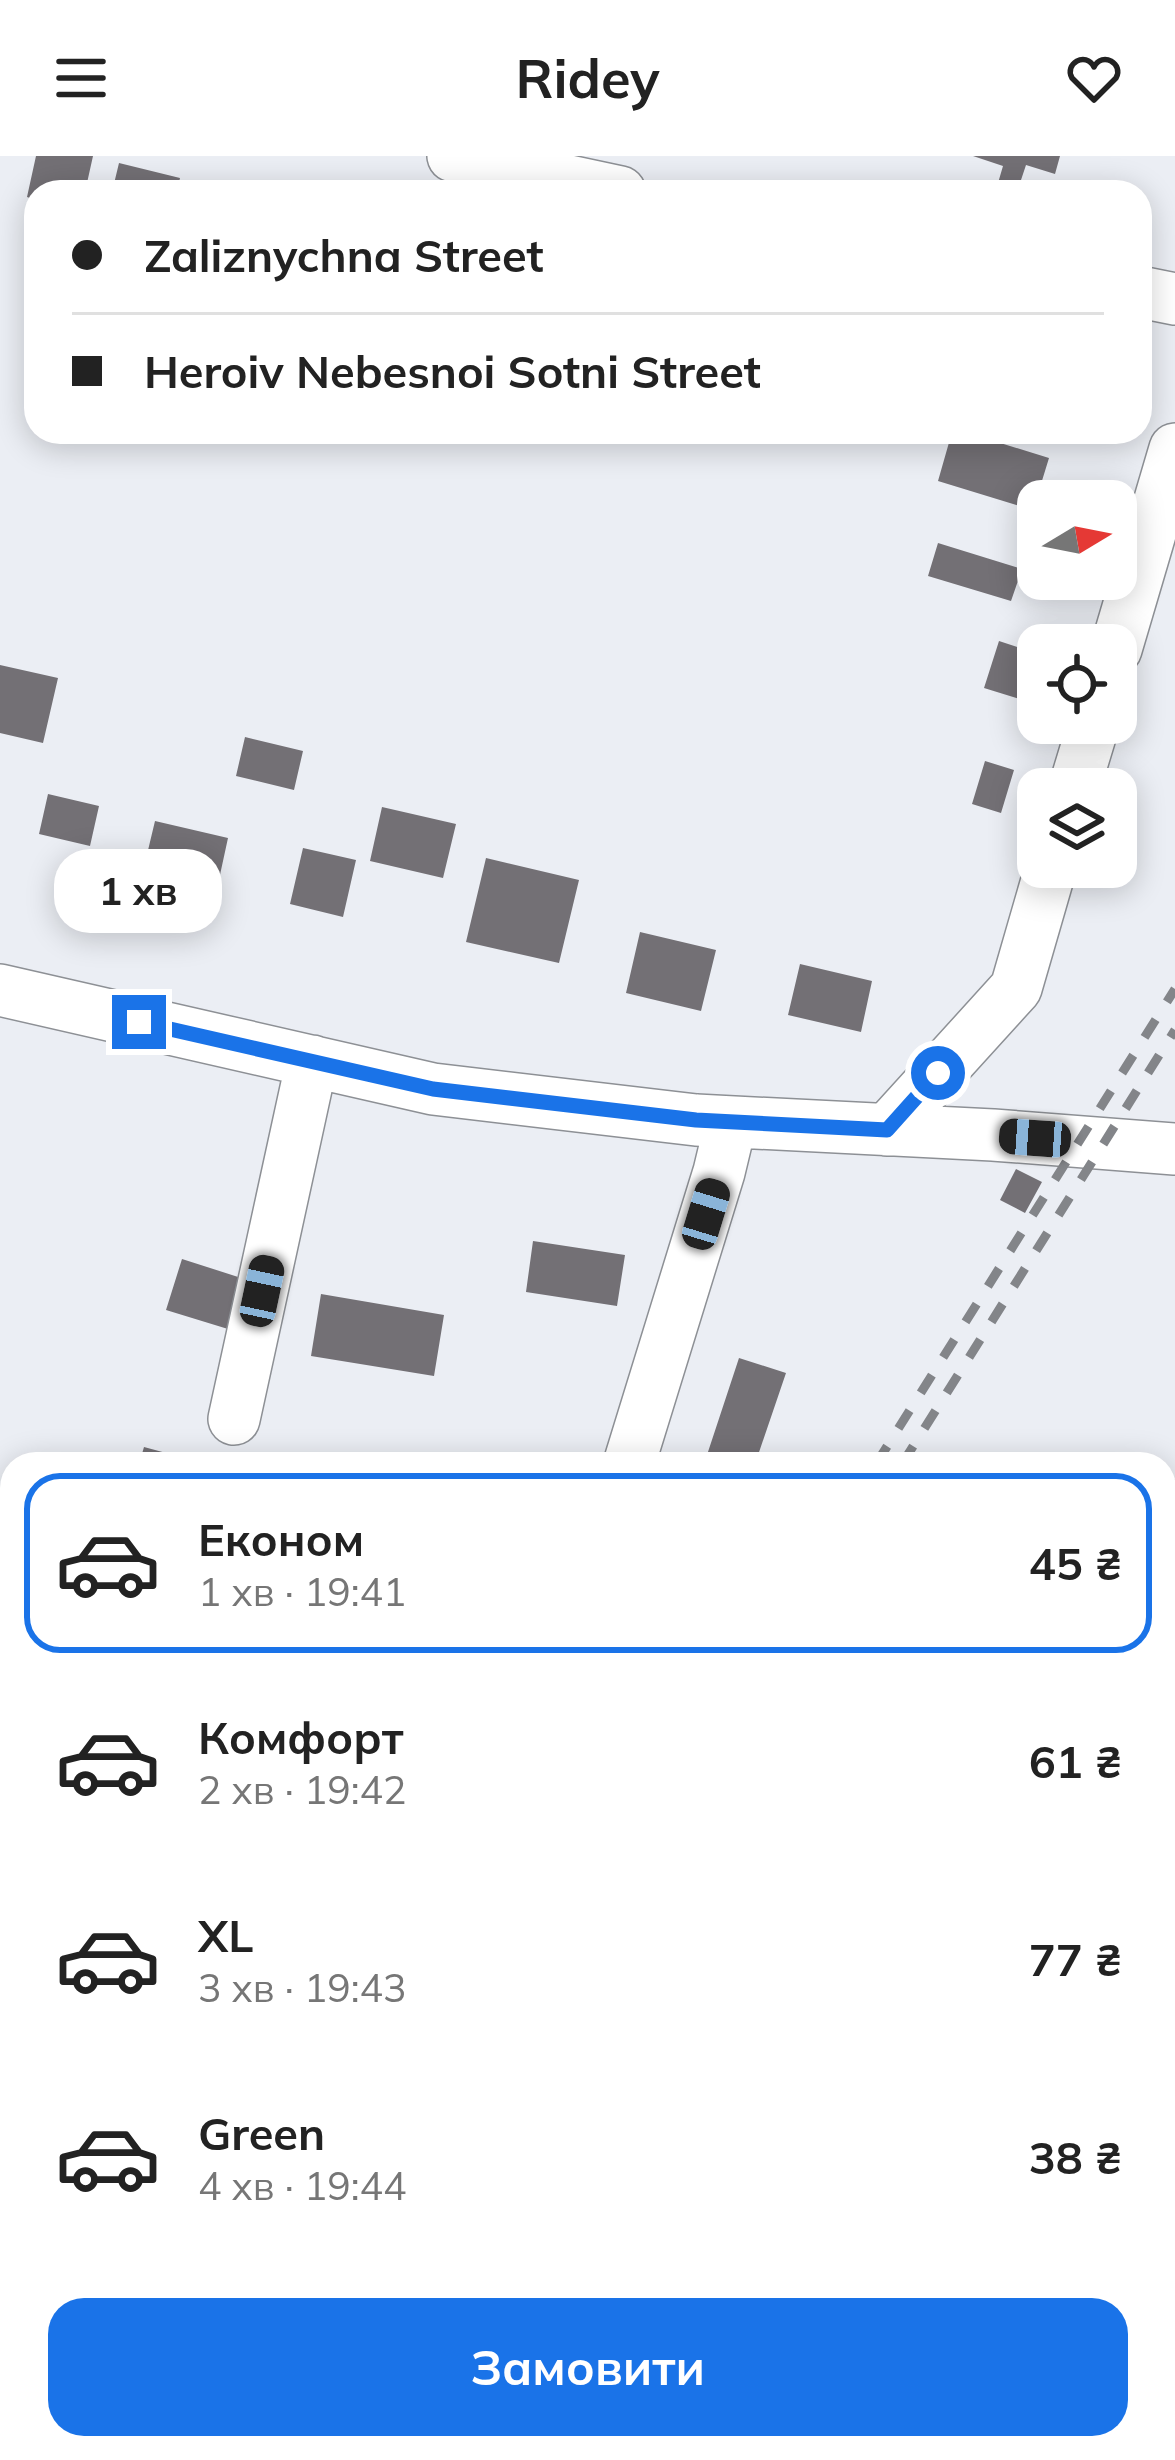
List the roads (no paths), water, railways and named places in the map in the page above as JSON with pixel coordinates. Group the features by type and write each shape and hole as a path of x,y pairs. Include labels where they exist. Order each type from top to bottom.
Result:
{"street":[{"path":"453,156 564,180"},
{"path":"1123,624 1175,449"},
{"path":"887,1130 1016,988 1045,888"},
{"path":"0,990 433,1089 731,1122 1175,1149"},
{"path":"234,1419 312,1061"},
{"path":"632,1452 731,1122"}],"railway":[{"path":"884,1452 1175,989"},
{"path":"910,1452 1175,1030"}]}
